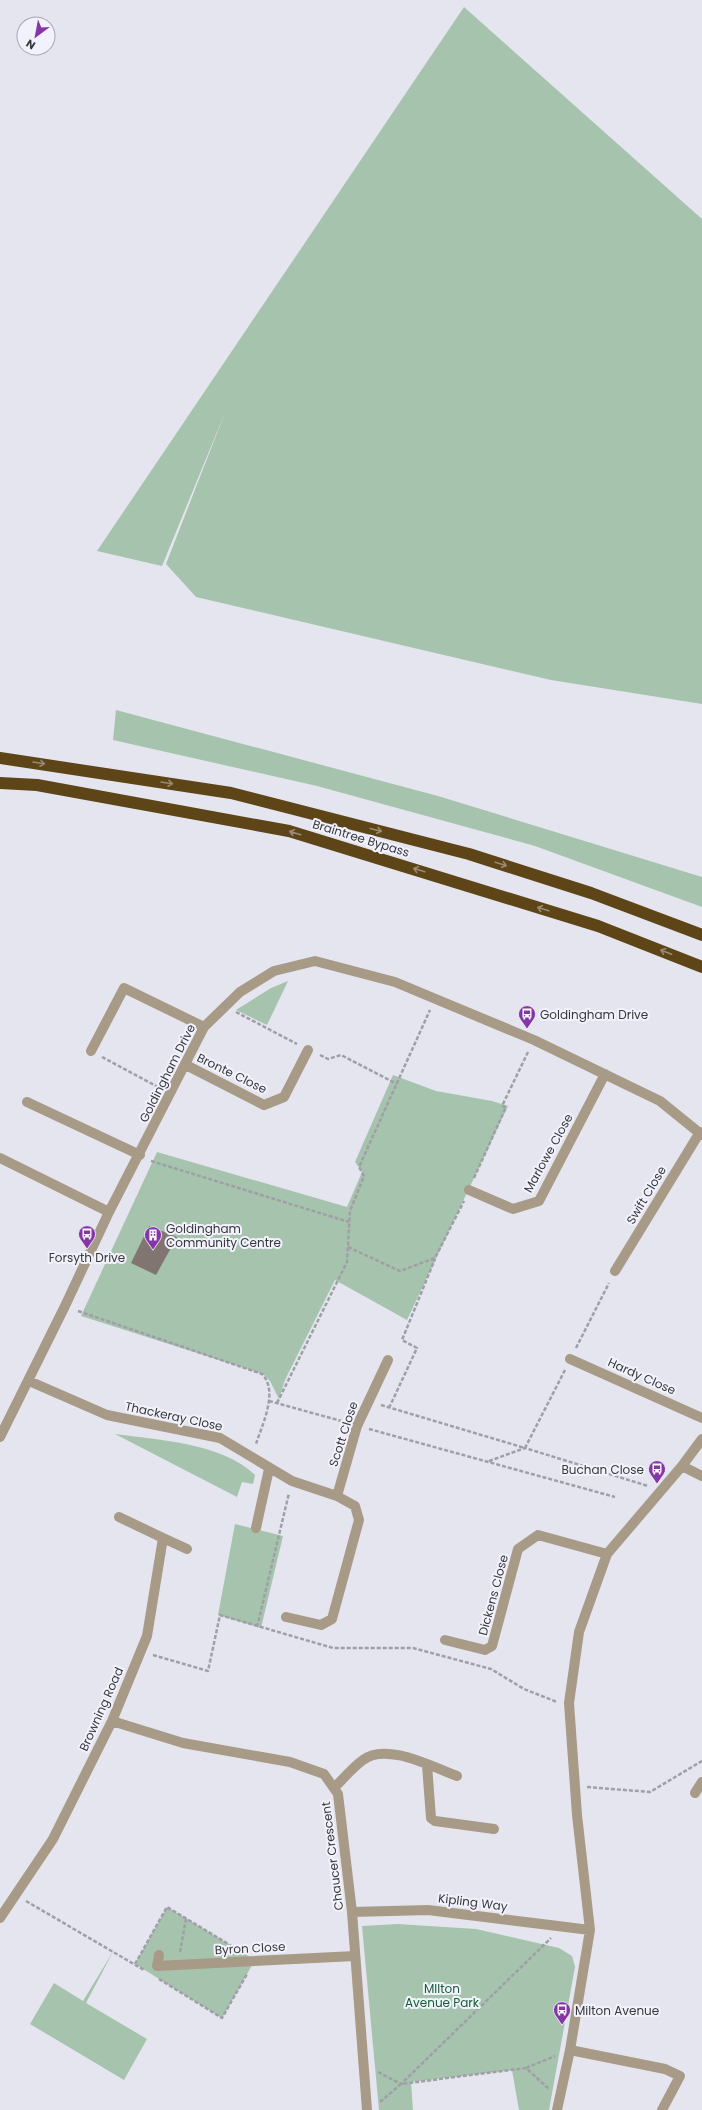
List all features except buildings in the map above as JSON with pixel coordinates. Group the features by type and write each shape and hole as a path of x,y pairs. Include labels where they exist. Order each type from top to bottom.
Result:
{"highway":[{"name":"Braintree Bypass","path":"0,758 231,793 469,854 591,893 702,935"},
{"name":"Braintree Bypass","path":"0,783 37,785 289,831 598,926 702,967"}],"street":[{"name":"Goldingham Drive","path":"0,1437 29,1382 109,1212 186,1065 204,1027 240,992 274,971 315,961 395,982 540,1043 660,1101 701,1134"},
{"path":"91,1051 124,988 204,1027"},
{"name":"Bronte Close","path":"186,1065 264,1105 284,1097 308,1050"},
{"name":"Marlowe Close","path":"469,1190 513,1208 539,1201 604,1074"},
{"path":"27,1102 139,1156"},
{"name":"Swift Close","path":"615,1271 701,1134"},
{"path":"0,1158 109,1212"},
{"name":"Hardy Close","path":"570,1358 702,1418"},
{"name":"Scott Close","path":"337,1496 357,1426 388,1360"},
{"name":"Thackeray Close","path":"29,1382 107,1415 220,1438 269,1469 292,1481 337,1496 354,1506 359,1520 332,1619 321,1625 286,1617"},
{"path":"557,2110 558,2097 570,2050 590,1930 575,1786 569,1703 579,1632 607,1554 682,1466 702,1439"},
{"path":"682,1466 702,1476"},
{"path":"256,1528 269,1469"},
{"path":"118,1517 187,1549"},
{"name":"Dickens Close","path":"445,1640 485,1650 492,1646 518,1549 538,1535 607,1554"},
{"name":"Browning Road","path":"0,1918 53,1839 112,1721 147,1636 162,1538"},
{"name":"Chaucer Crescent","path":"112,1721 183,1743 290,1762 324,1774 334,1788 338,1794 352,1912 363,2064 371,2108"},
{"path":"334,1788 363,1760 376,1753 390,1753 457,1776"},
{"path":"427,1765 431,1818 435,1821 494,1829"},
{"path":"695,1793 702,1782"},
{"name":"Kipling Way","path":"352,1912 428,1910 590,1930"},
{"name":"Byron Close","path":"159,1955 157,1966 356,1956"},
{"path":"570,2050 665,2069 680,2076 662,2110"}],"path":[{"path":"277,1402 347,1262 350,1211 364,1176 359,1167 436,998"},
{"path":"91,1051 171,1094"},
{"path":"139,1156 349,1222"},
{"path":"435,1258 402,1340 417,1348 389,1408 662,1490"},
{"path":"489,1461 525,1448 615,1271"},
{"path":"65,1306 262,1374 267,1379 269,1401 252,1458"},
{"path":"269,1401 615,1497"},
{"path":"257,1627 292,1481"},
{"path":"140,1652 208,1671 220,1615 333,1648 413,1648 491,1669 524,1689 558,1703 569,1703"},
{"path":"575,1786 650,1792 702,1761"},
{"path":"134,1964 167,1907 255,1960"},
{"path":"178,1964 186,1919"},
{"path":"371,2108 401,2084 563,1927"},
{"path":"363,2064 401,2084 526,2068 570,2050"},
{"path":"526,2068 558,2097"}],"green space":[{"path":"464,7 702,219 702,704 551,680 196,597 166,564 226,410 162,566 97,551"},
{"path":"116,710 438,796 702,877 702,907 535,846 317,786 113,740"},
{"path":"288,981 267,1025 236,1010 271,988"},
{"path":"393,1075 436,1091 492,1101 508,1106 407,1320 335,1280 285,1380 279,1399 270,1381 263,1374 81,1316 157,1152 347,1207 362,1172 355,1162"},
{"path":"115,1434 170,1441 208,1450 225,1456 241,1464 255,1475 253,1484 242,1482 237,1497"},
{"path":"235,1524 283,1536 261,1628 218,1615"},
{"path":"167,1907 255,1960 222,2018 135,1964"},
{"name":"MIlton Avenue Park","path":"398,1924 476,1929 559,1948 572,1956 575,1967 549,2110 519,2110 512,2070 411,2082 413,2110 379,2110 362,1926"},
{"path":"114,1950 86,2003 147,2039 124,2080 30,2024 54,1983 83,2001"}],"place":[{"name":"Goldingham Drive","path":"527,1029"},
{"name":"Forsyth Drive","path":"87,1249"},
{"name":"Goldingham Community Centre","path":"153,1250"},
{"name":"Buchan Close","path":"657,1484"},
{"name":"Milton Avenue","path":"562,2025"}]}
